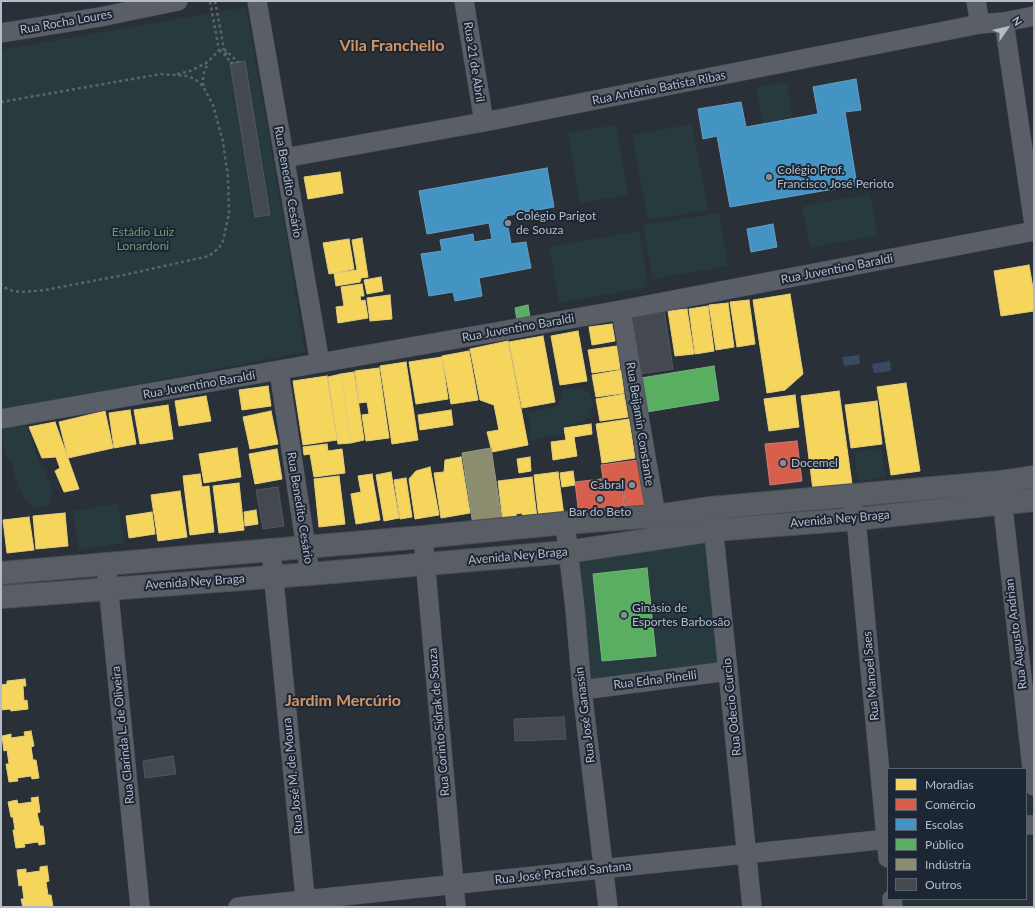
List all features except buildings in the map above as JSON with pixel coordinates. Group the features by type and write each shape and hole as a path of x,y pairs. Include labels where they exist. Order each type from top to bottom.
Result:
{"street":[{"name":"Rua Rocha Loures","path":"1,33 98,9 178,1"},
{"name":"Rua Benedito Cesário","path":"257,1 320,363"},
{"name":"Rua 21 de Abril","path":"464,1 484,122"},
{"path":"976,1 980,24"},
{"name":"Rua Antônio Batista Ribas","path":"284,158 484,122 980,24 1004,22 1034,16"},
{"path":"1004,22 1034,224"},
{"name":"Rua Juventino Baraldi","path":"1,419 622,310 1034,231"},
{"name":"Rua Beijamin Constante","path":"622,310 656,516 656,538"},
{"name":"Rua Benedito Cesário","path":"279,371 310,574"},
{"name":"Avenida Ney Braga","path":"1,573 423,537 565,522 656,516 710,508 1034,478"},
{"name":"Rua Augusto Andrian","path":"1000,482 1001,503 1034,786"},
{"name":"Rua Manoel Saes","path":"850,495 856,519 887,846"},
{"name":"Avenida Ney Braga","path":"1,597 274,577 568,552 714,530 856,519 1034,500"},
{"name":"Rua Odecio Curcio","path":"710,508 714,530 752,907"},
{"name":"Rua José Ganassin","path":"565,522 582,690 608,907"},
{"name":"Rua Corinto Sidrak de Souza","path":"423,537 456,907"},
{"name":"Rua José M. de Moura","path":"271,550 306,903"},
{"name":"Rua Clarinda L. de Oliveira","path":"106,564 140,907"},
{"name":"Rua Edna Pinelli","path":"582,690 728,671"},
{"name":"Rua José Prached Santana","path":"238,907 306,903 454,884 747,854 887,846"}],"path":[{"path":"210,1 219,50 227,57"},
{"path":"215,1 224,49 227,57 230,63 238,62 224,49"},
{"path":"175,74 190,71 208,62 219,50 224,49"},
{"path":"203,86 203,75 208,62"},
{"path":"1,102 161,74 188,76 203,86 213,105 223,142 228,176 229,213 220,248 209,256 45,290 21,292 9,290 1,285"}],"green space":[{"name":"Estádio Luiz Lonardoni","path":"246,7 287,239 305,352 1,411 1,50"},
{"path":"787,82 793,118 763,123 756,87"},
{"path":"692,124 708,210 648,220 632,135"},
{"path":"616,125 628,195 580,203 568,133"},
{"path":"870,194 878,235 810,248 802,206"},
{"path":"719,213 728,266 653,279 643,225"},
{"path":"639,231 648,287 559,303 549,247"},
{"path":"581,388 589,392 592,399 593,406 590,417 582,422 562,427 561,435 559,437 548,436 533,441 529,440 531,430 527,412 547,409 559,405 563,389"},
{"path":"17,424 26,426 38,459 53,489 49,504 42,507 34,508 25,499 17,483 12,465 5,453 2,437 4,428"},
{"path":"881,448 886,477 858,482 854,452"},
{"path":"118,504 124,543 79,550 73,511"},
{"path":"710,536 725,668 585,685 570,554"}],"water":[{"path":"859,355 860,364 844,366 842,357"},
{"path":"890,361 891,371 874,373 872,364"}],"place":[{"name":"Colégio Prof. Francisco José Perioto","path":"769,177"},
{"name":"Colégio Parigot de Souza","path":"508,223"},
{"name":"Docemel","path":"783,463"},
{"name":"Cabral","path":"632,485"},
{"name":"Bar do Beto","path":"600,499"},
{"name":"Ginásio de Esportes Barbosão","path":"624,615"}],"district":[{"name":"Vila Franchello","path":"392,46"},
{"name":"Jardim Mercúrio","path":"343,701"}]}
